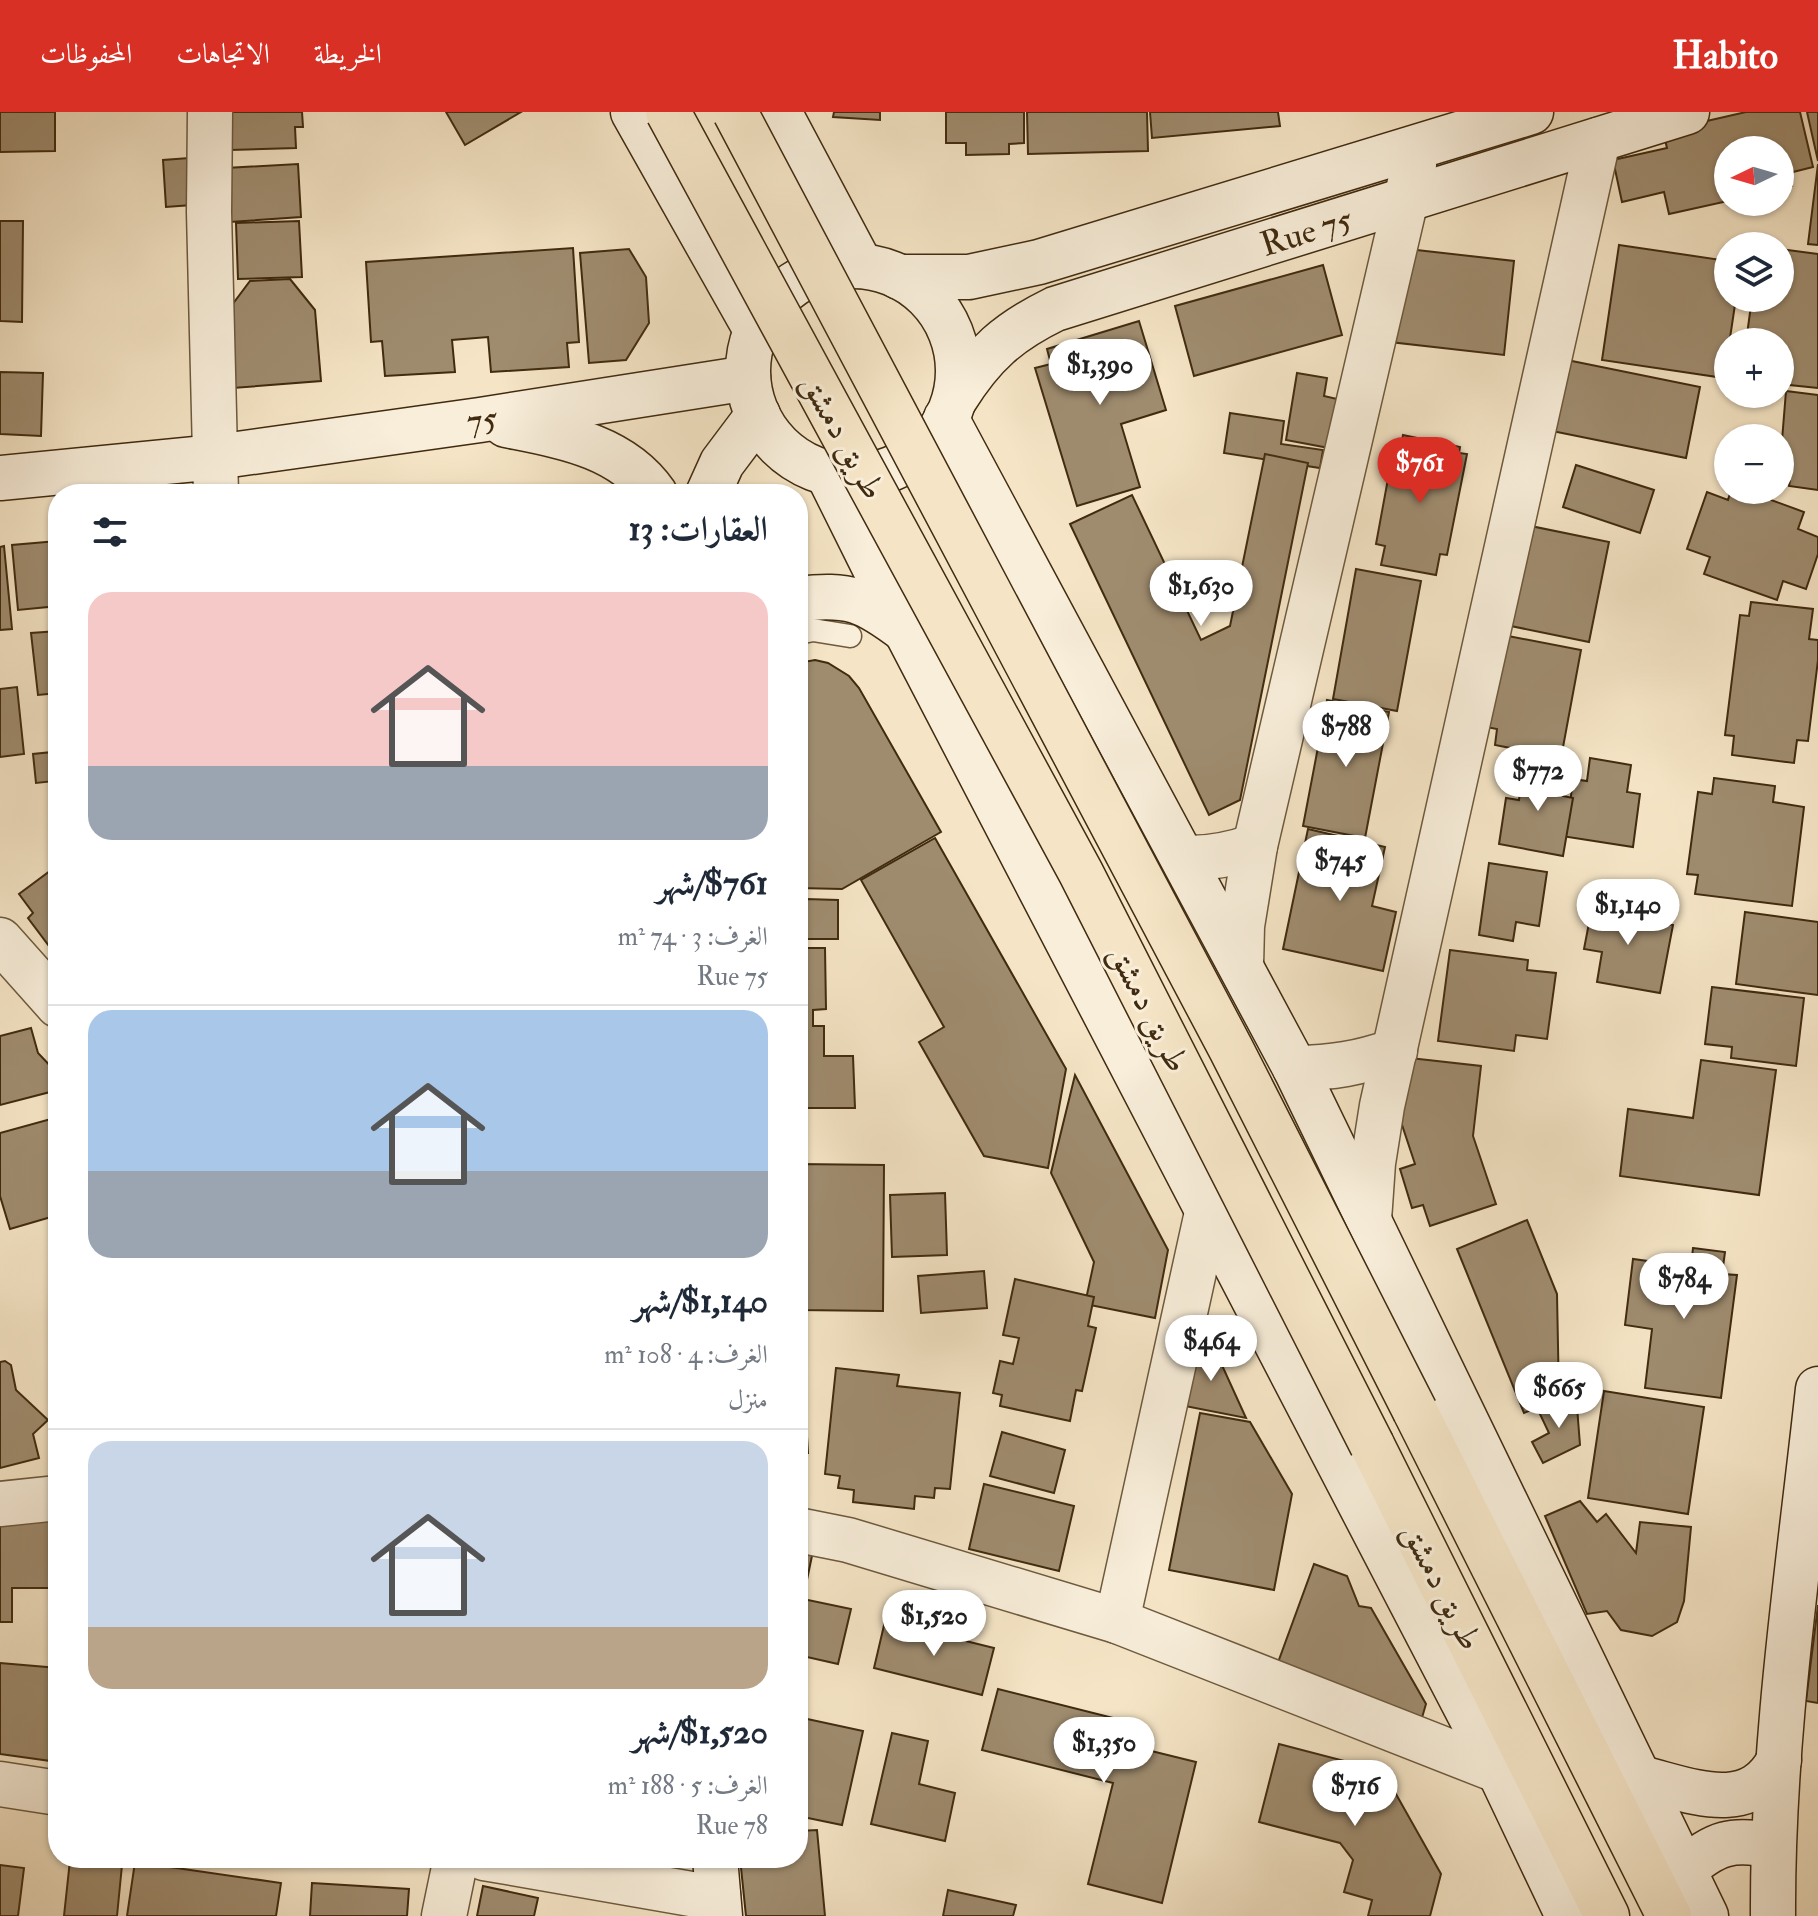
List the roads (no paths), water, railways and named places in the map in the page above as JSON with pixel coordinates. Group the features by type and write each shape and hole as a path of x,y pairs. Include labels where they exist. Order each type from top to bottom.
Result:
{"highway":[{"name":"طريق دمشق","path":"668,112 1081,873 1607,1916"},
{"name":"طريق دمشق","path":"735,112 1231,1049 1669,1916"}],"street":[{"path":"210,112 209,212 216,475"},
{"path":"633,112 756,330"},
{"path":"779,112 880,272"},
{"name":"Rue 75","path":"880,272 969,277 1039,262 1417,147 1486,119 1531,112"},
{"name":"Rue 75","path":"951,409 973,370 997,344 1024,324 1055,309 1687,112"},
{"path":"1486,119 1503,169"},
{"path":"1369,1220 1373,1163 1382,1106 1598,140"},
{"path":"1241,966 1242,926 1255,846 1408,199 1417,147"},
{"path":"1039,262 1034,280 1040,299 1055,309"},
{"path":"811,478 887,471 922,450 951,409 956,358 943,318 931,302 880,272 828,269 798,282 781,294 766,311 751,345 753,396 767,432 811,478 906,631 1499,1771 1568,1916"},
{"path":"713,484 753,396"},
{"name":"75","path":"0,478 216,475 480,420 753,396"},
{"path":"951,409 1295,1068 1706,1916"},
{"path":"480,420 580,441 620,460 645,484"},
{"path":"808,598 832,595 872,606 906,631"},
{"path":"1183,858 1206,859 1231,855 1255,846"},
{"path":"0,940 48,994"},
{"path":"1295,1068 1329,1068 1362,1062 1395,1051"},
{"path":"1117,1621 1208,1208"},
{"path":"1773,1916 1772,1846 1779,1760 1813,1489 1818,1389"},
{"path":"0,1504 48,1499"},
{"path":"808,1532 848,1540 1117,1621 1499,1771"},
{"path":"1640,1778 1701,1794 1728,1795 1743,1793 1765,1781 1779,1760"},
{"path":"0,1784 48,1791"},
{"path":"1684,1870 1702,1854 1724,1843 1748,1840 1772,1846"},
{"path":"444,1916 454,1868"},
{"path":"553,1868 704,1890"}],"lane":[{"path":"808,631 850,636"}]}
